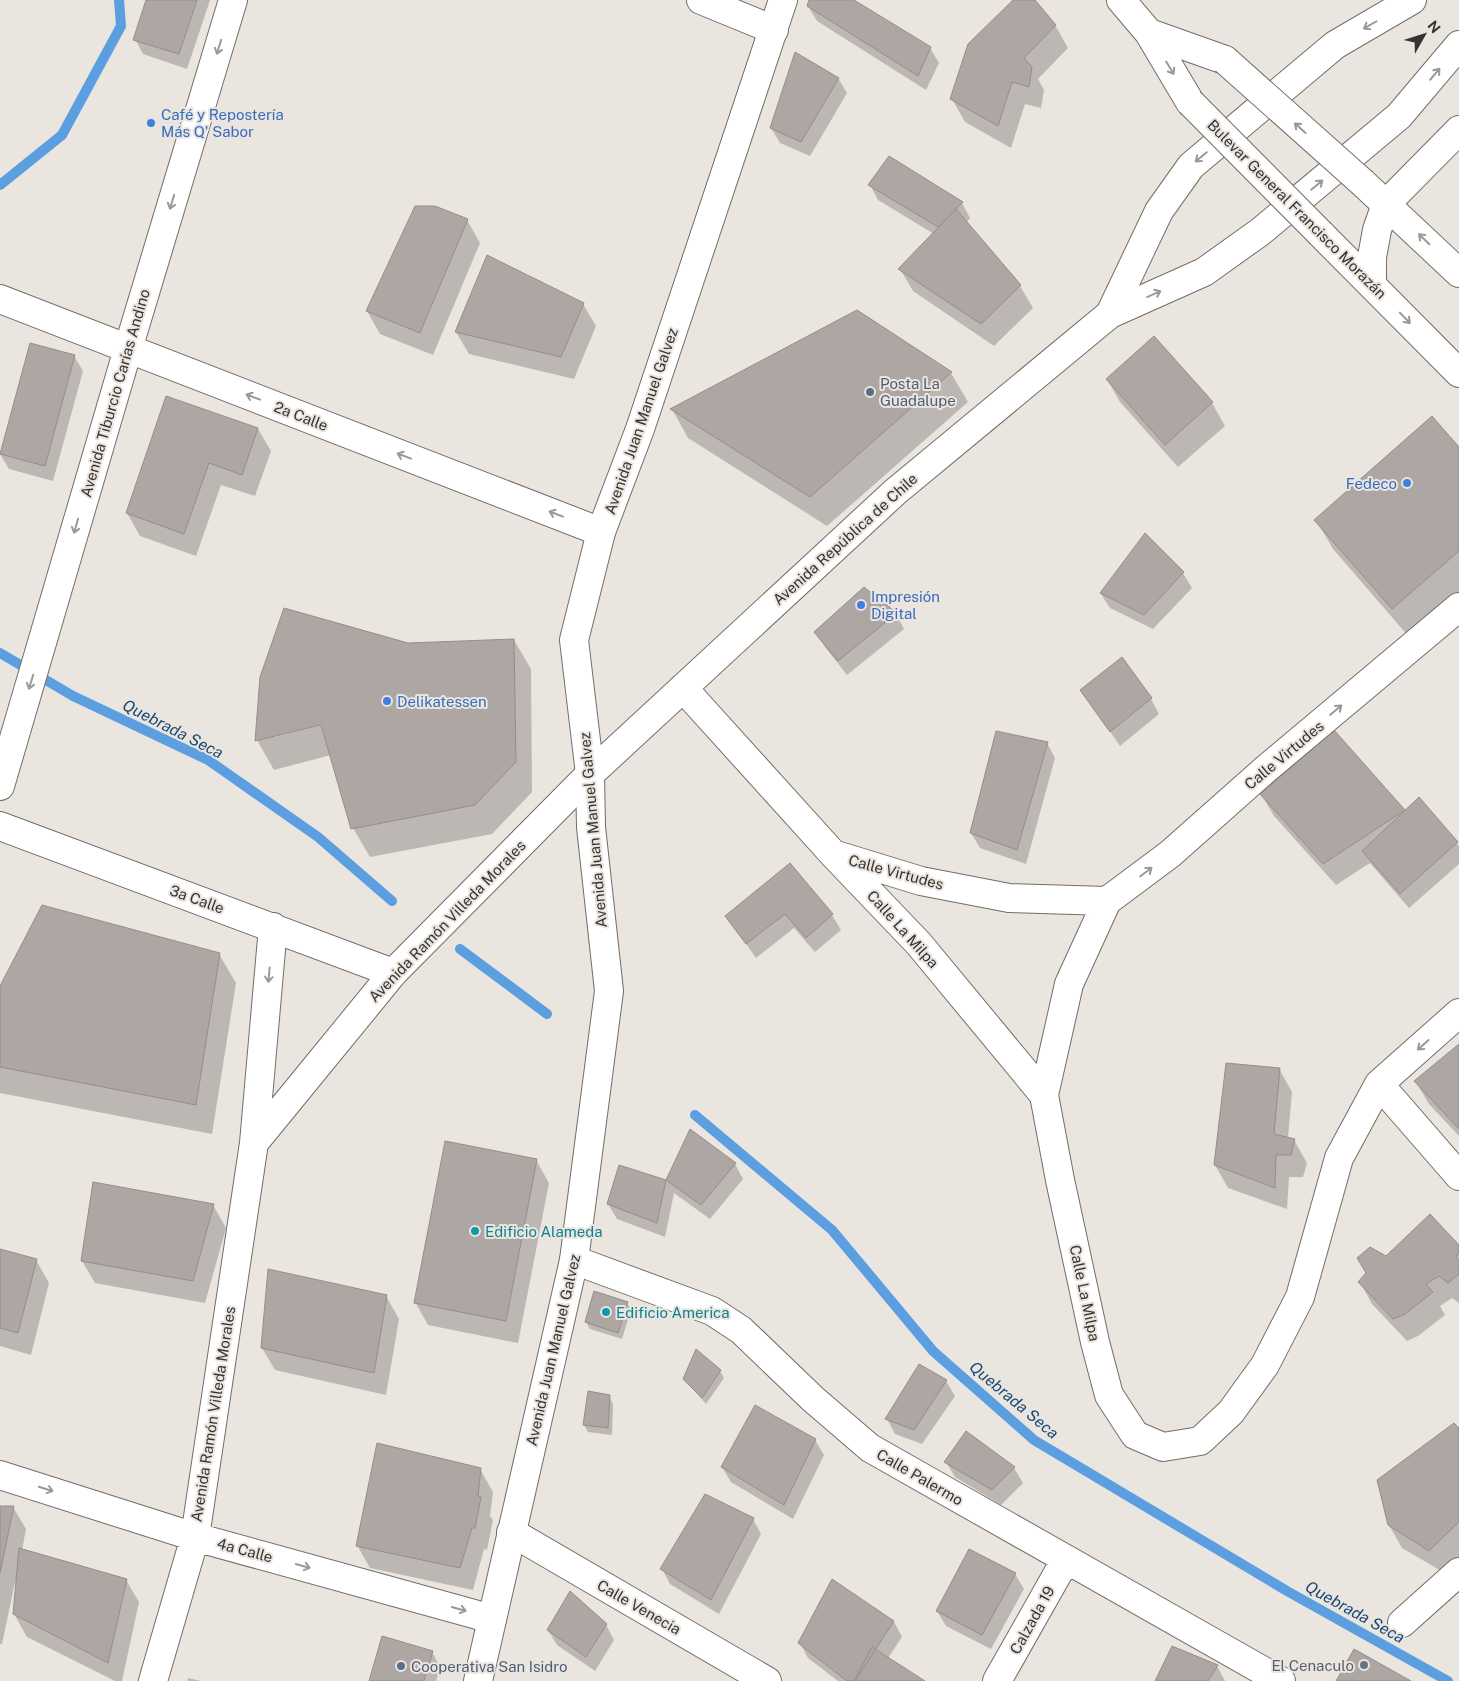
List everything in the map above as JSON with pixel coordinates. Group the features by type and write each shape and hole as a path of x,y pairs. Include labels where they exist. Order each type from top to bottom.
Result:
{"street":[{"name":"Avenida Tiburcio Carías Andino","path":"0,786 233,0"},
{"path":"701,0 774,30"},
{"name":"Avenida Juan Manuel Galvez","path":"478,1681 574,1260 609,991 591,827 590,774 574,640 602,532 640,429 783,0"},
{"name":"Bulevar General Francisco Morazán","path":"1121,0 1149,33 1190,102 1459,373"},
{"name":"Avenida República de Chile","path":"1110,314 1159,211 1190,166 1335,46 1412,0"},
{"path":"1149,33 1225,60 1363,183 1459,273"},
{"name":"Avenida República de Chile","path":"590,774 895,492 1110,314 1204,272 1260,232 1399,116 1459,45"},
{"path":"1372,284 1372,256 1377,230 1386,204 1459,130"},
{"name":"2a Calle","path":"0,299 602,532"},
{"name":"Calle Virtudes","path":"1044,1095 1068,984 1107,901 1170,854 1268,768 1459,607"},
{"name":"Calle La Milpa","path":"683,688 834,855 920,944 1044,1095 1060,1180 1095,1342 1109,1395 1136,1435 1163,1446 1200,1441 1231,1412 1265,1365 1300,1297 1340,1158 1379,1084"},
{"name":"Avenida Ramón Villeda Morales","path":"254,1143 393,973 590,774"},
{"name":"3a Calle","path":"0,826 393,973"},
{"name":"Calle Virtudes","path":"834,855 921,881 1009,898 1107,901"},
{"name":"Avenida Ramón Villeda Morales","path":"153,1681 195,1537 254,1143 273,927"},
{"path":"1459,1013 1379,1084 1459,1176"},
{"name":"Calle Palermo","path":"574,1260 712,1311 741,1330 812,1399 870,1448 965,1504 1281,1681"},
{"name":"4a Calle","path":"0,1475 195,1537 492,1619"},
{"name":"Calle Venecia","path":"511,1532 767,1681"},
{"name":"Calzada 19","path":"998,1681 1066,1559"},
{"path":"1402,1623 1459,1572"}],"building":[{"path":"146,0 197,0 179,54 133,40"},
{"path":"809,0 854,0 931,47 918,76 807,6"},
{"path":"1013,0 1035,0 1056,25 1024,58 1032,67 1029,87 1012,82 998,126 950,99 968,44"},
{"path":"795,52 839,78 801,142 770,128"},
{"path":"889,156 963,202 938,227 868,185"},
{"path":"415,206 435,206 468,219 420,333 366,311"},
{"path":"956,209 1021,285 981,324 898,269"},
{"path":"487,255 584,303 561,357 455,332"},
{"path":"857,310 952,372 810,497 670,409"},
{"path":"1154,336 1213,402 1165,445 1106,379"},
{"path":"30,343 75,355 45,466 0,454"},
{"path":"166,396 258,428 242,475 209,463 184,534 126,513"},
{"name":"Fedeco","path":"1432,416 1459,447 1459,551 1392,609 1314,520"},
{"path":"1145,533 1184,572 1144,615 1100,593"},
{"path":"864,587 897,613 838,661 814,632"},
{"name":"Delikatessen","path":"284,608 408,643 514,639 516,762 475,805 351,829 321,725 255,741 260,677"},
{"path":"1122,657 1152,698 1110,732 1080,690"},
{"path":"1334,730 1405,810 1323,864 1260,794"},
{"path":"996,731 1048,742 1017,850 970,833"},
{"path":"1419,797 1458,842 1400,894 1362,851"},
{"path":"790,863 833,914 806,938 785,914 746,944 725,916"},
{"path":"42,905 220,953 196,1105 0,1067 0,986"},
{"path":"1459,1044 1459,1129 1414,1081"},
{"path":"1226,1063 1280,1068 1274,1134 1295,1139 1291,1155 1276,1155 1275,1188 1214,1165"},
{"path":"690,1129 736,1163 701,1205 666,1180"},
{"name":"Edificio Alameda","path":"445,1141 537,1159 506,1321 414,1303"},
{"path":"619,1165 666,1180 657,1223 607,1204"},
{"path":"93,1182 214,1204 193,1281 81,1261"},
{"path":"1430,1214 1459,1245 1459,1252 1456,1257 1459,1261 1459,1274 1448,1283 1439,1276 1426,1284 1433,1292 1405,1314 1393,1319 1358,1282 1366,1273 1357,1258 1370,1247 1386,1256"},
{"path":"0,1249 37,1259 18,1333 0,1328"},
{"path":"268,1269 387,1295 374,1373 261,1348"},
{"name":"Edificio America","path":"594,1291 628,1302 618,1333 585,1322"},
{"path":"696,1349 721,1370 702,1398 683,1379"},
{"path":"919,1364 947,1380 914,1430 885,1419"},
{"path":"588,1391 610,1395 608,1428 583,1425"},
{"path":"755,1405 816,1439 784,1505 721,1467"},
{"path":"1454,1423 1459,1428 1459,1522 1429,1551 1388,1525 1377,1480"},
{"path":"966,1431 1015,1467 992,1490 944,1462"},
{"path":"377,1443 481,1468 478,1496 481,1497 475,1528 472,1528 460,1568 356,1546"},
{"path":"705,1494 754,1518 711,1600 660,1569"},
{"path":"0,1506 14,1506 0,1573"},
{"path":"19,1548 127,1579 108,1663 13,1614"},
{"path":"969,1549 1016,1573 982,1635 936,1611"},
{"path":"832,1579 894,1621 855,1681 847,1681 798,1643"},
{"path":"570,1591 607,1624 586,1657 547,1630"},
{"name":"Cooperativa San Isidro","path":"382,1636 433,1651 424,1681 369,1681"},
{"path":"1172,1646 1218,1665 1208,1681 1155,1681"},
{"path":"872,1647 925,1681 854,1681"},
{"name":"El Cenaculo","path":"1354,1649 1411,1681 1336,1681"}],"waterway":[{"path":"0,185 62,135 121,26 119,0"},
{"name":"Quebrada Seca","path":"0,653 73,696 208,760 318,837 392,901"},
{"name":"Quebrada Seca","path":"460,949 547,1014"},
{"name":"Quebrada Seca","path":"695,1115 832,1230 933,1351 1034,1440 1287,1591 1448,1681"}],"place":[{"name":"Café y Repostería Más Q' Sabor","path":"151,123"},
{"name":"Posta La Guadalupe","path":"870,392"},
{"name":"Fedeco","path":"1407,483"},
{"name":"Impresión Digital","path":"861,605"},
{"name":"Delikatessen","path":"387,701"},
{"name":"Edificio Alameda","path":"475,1231"},
{"name":"Edificio America","path":"606,1312"},
{"name":"El Cenaculo","path":"1364,1665"},
{"name":"Cooperativa San Isidro","path":"401,1666"}]}
